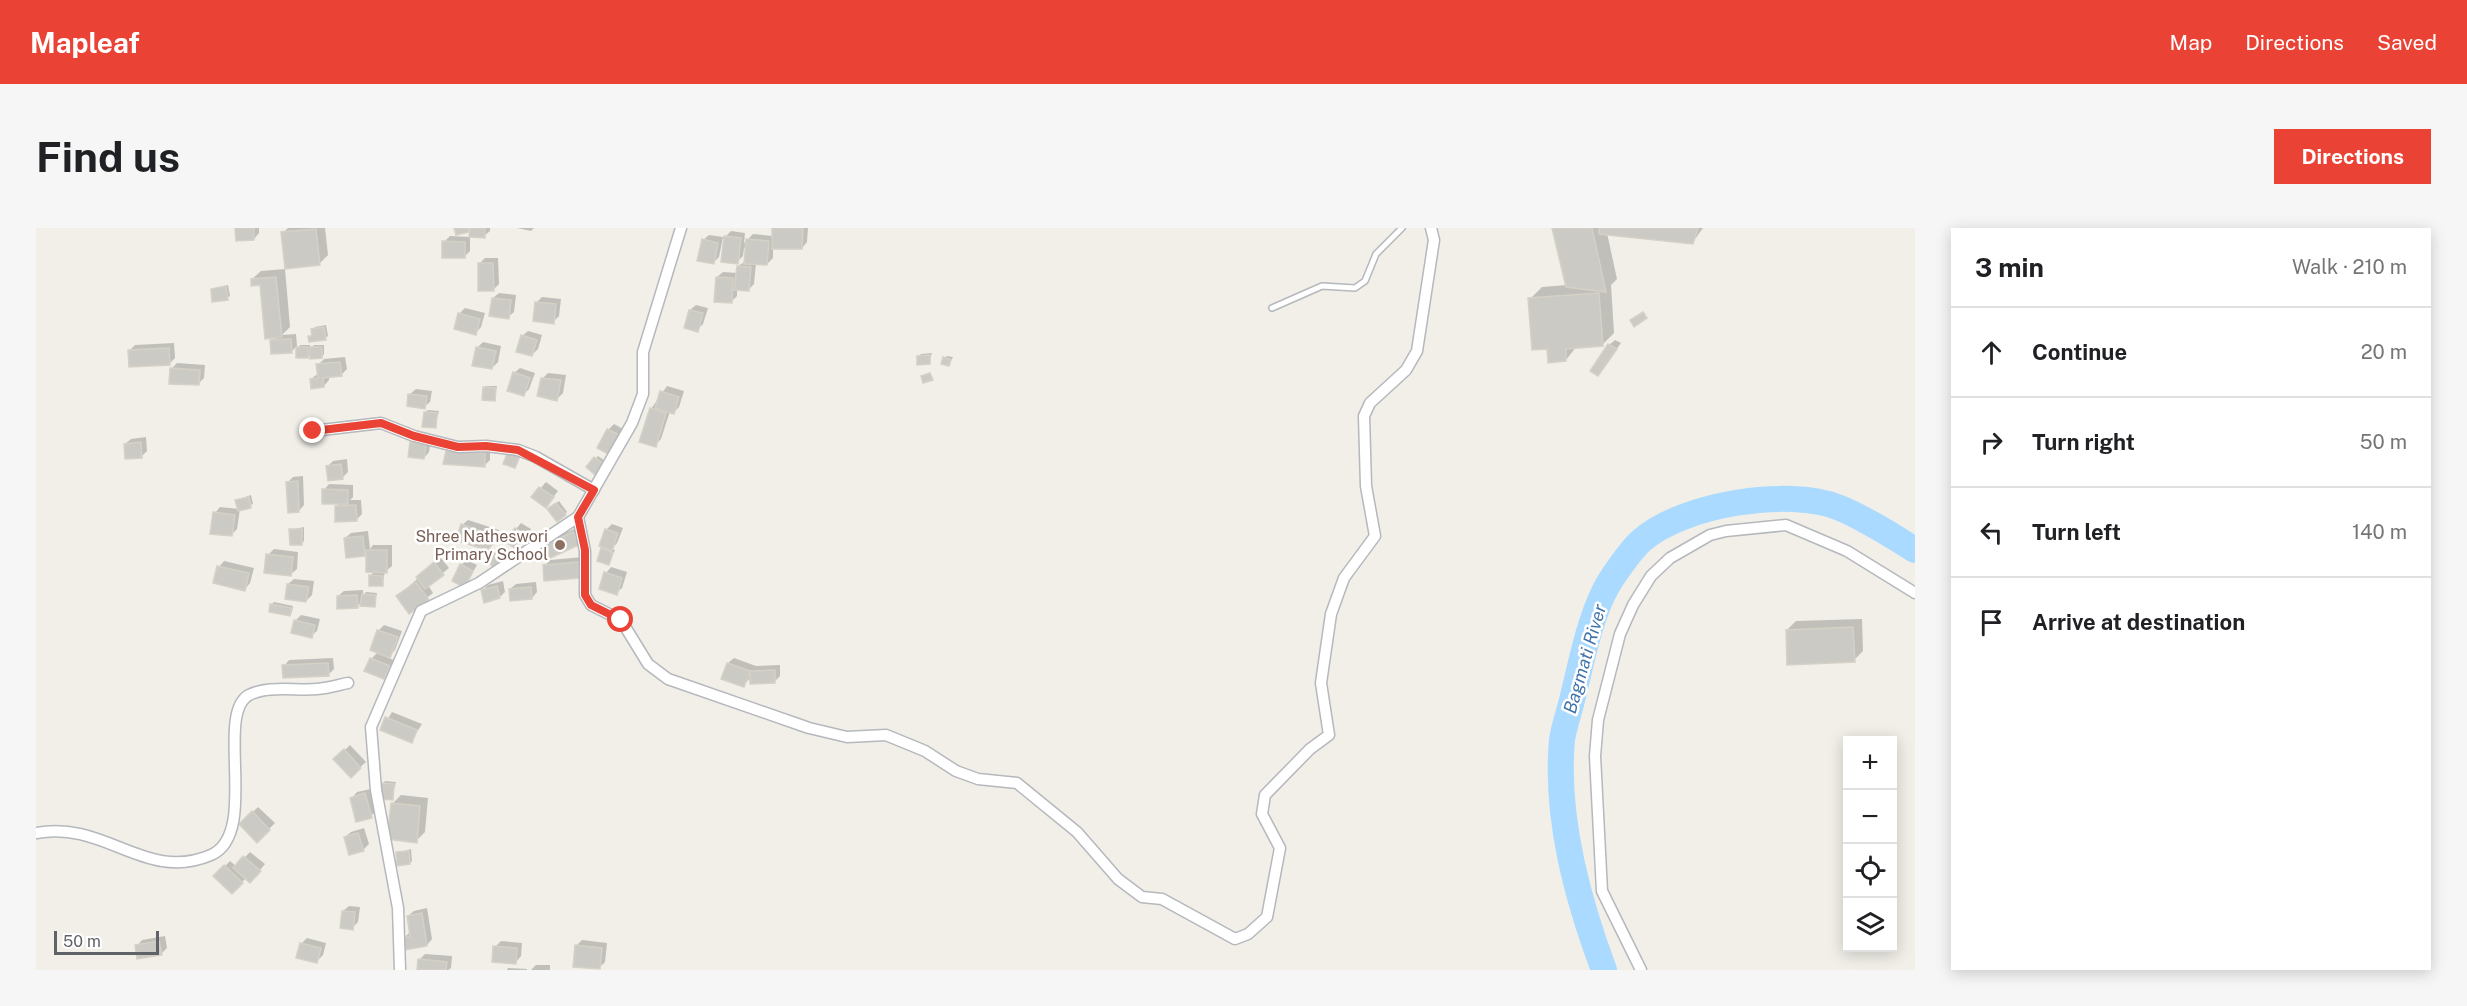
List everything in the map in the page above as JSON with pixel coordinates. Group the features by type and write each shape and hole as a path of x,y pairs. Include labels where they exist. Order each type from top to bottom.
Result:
{"street":[{"path":"400,970 398,908 376,790 371,726 421,611 478,583 578,517 632,423 643,394 644,352 681,228"},
{"path":"578,517 585,550 585,595 591,605 621,620 648,664 668,679 808,728 847,737 886,735 925,751 956,771 978,779 1017,783 1077,832 1118,879 1142,897 1162,899 1235,939 1248,934 1267,917 1280,848 1262,814 1265,795 1310,749 1329,735 1321,683 1331,614 1344,579 1375,536 1365,486 1364,416 1370,403 1406,370 1417,351 1434,240 1431,228"},
{"path":"313,431 381,423 414,436 458,447 486,446 518,450 594,490"},
{"path":"1641,970 1602,891 1595,756 1598,720 1620,634 1633,605 1651,576 1670,558 1710,535 1726,531 1786,525 1847,551 1915,593"},
{"path":"36,833 63,832 95,836 164,863 187,863 213,854 224,847 230,837 234,822 236,727 240,705 247,696 259,691 319,689 348,683"}],"lane":[{"path":"1272,308 1322,286 1355,288 1365,281 1376,255 1402,228"}],"building":[{"path":"235,228 254,228 254,240 236,241"},
{"path":"454,228 468,228 469,232 456,235"},
{"path":"470,228 485,228 485,238 469,237"},
{"path":"772,228 803,228 802,249 772,249"},
{"path":"1552,228 1592,228 1606,292 1566,287"},
{"path":"1599,228 1698,228 1693,244 1599,234"},
{"path":"316,229 320,265 285,269 281,232"},
{"path":"724,236 741,238 738,264 721,262"},
{"path":"702,239 718,243 714,264 697,261"},
{"path":"746,239 769,241 767,265 744,264"},
{"path":"442,241 465,242 465,258 442,258"},
{"path":"478,263 493,263 494,291 478,291"},
{"path":"737,266 751,267 749,291 734,290"},
{"path":"276,277 282,337 265,339 260,285 251,286 251,279"},
{"path":"716,277 733,278 732,303 714,302"},
{"path":"226,286 228,300 212,302 211,289"},
{"path":"1599,293 1603,346 1566,349 1566,361 1548,363 1547,349 1532,350 1528,298"},
{"path":"492,298 511,300 509,319 489,316"},
{"path":"535,302 556,304 554,324 533,321"},
{"path":"689,310 703,313 698,332 684,328"},
{"path":"1643,312 1647,318 1634,327 1630,320"},
{"path":"458,313 480,319 476,335 454,329"},
{"path":"324,327 326,340 309,342 308,336 312,336 311,329"},
{"path":"521,335 537,340 532,356 516,352"},
{"path":"291,339 292,353 271,354 270,340"},
{"path":"1608,344 1617,349 1598,376 1590,371"},
{"path":"296,347 308,347 308,358 296,358"},
{"path":"310,347 322,347 322,358 310,359"},
{"path":"476,347 496,351 492,369 472,366"},
{"path":"169,348 170,365 129,367 128,350"},
{"path":"930,355 930,364 917,365 917,356"},
{"path":"943,357 951,360 949,366 941,364"},
{"path":"340,362 342,376 323,378 324,387 311,389 310,379 318,378 316,364"},
{"path":"170,368 200,370 199,385 169,384"},
{"path":"513,372 530,378 524,396 507,391"},
{"path":"930,373 933,380 923,383 921,376"},
{"path":"541,378 561,380 557,401 537,396"},
{"path":"483,387 496,388 495,401 482,400"},
{"path":"660,391 679,397 674,414 655,408"},
{"path":"408,394 427,396 425,409 407,406"},
{"path":"650,408 666,413 656,447 639,442"},
{"path":"424,412 437,413 436,428 422,427"},
{"path":"607,429 620,435 610,455 597,448"},
{"path":"141,442 142,458 125,459 124,444"},
{"path":"410,442 426,445 424,459 408,457"},
{"path":"446,451 485,453 485,467 443,464"},
{"path":"508,451 520,456 515,468 503,464"},
{"path":"594,457 604,464 595,475 586,467"},
{"path":"341,464 343,479 328,481 326,466"},
{"path":"298,481 299,512 288,513 286,482"},
{"path":"539,487 554,497 546,508 531,497"},
{"path":"322,489 348,490 348,504 322,504"},
{"path":"249,497 251,508 238,511 235,500"},
{"path":"556,503 566,515 557,522 547,509"},
{"path":"356,505 357,521 335,522 335,506"},
{"path":"213,512 235,515 232,536 210,534"},
{"path":"461,524 494,536 489,551 456,540"},
{"path":"515,528 526,535 516,549 504,541"},
{"path":"289,529 302,529 302,545 290,545"},
{"path":"605,529 618,533 612,551 599,546"},
{"name":"Shree Natheswori Primary School","path":"573,532 579,545 548,559 542,546"},
{"path":"363,536 365,556 346,558 344,538"},
{"path":"601,548 613,553 609,565 597,561"},
{"path":"366,550 387,550 387,573 366,572"},
{"path":"496,552 503,562 494,569 486,558"},
{"path":"266,554 293,557 291,576 264,573"},
{"path":"434,562 444,575 425,589 416,577"},
{"path":"578,562 579,578 544,581 543,565"},
{"path":"460,564 473,571 465,588 452,581"},
{"path":"217,566 249,573 245,591 213,583"},
{"path":"604,572 622,578 617,595 599,589"},
{"path":"369,575 383,576 383,586 369,586"},
{"path":"416,582 429,600 409,614 396,596"},
{"path":"287,584 309,587 306,602 285,599"},
{"path":"497,586 500,598 484,603 481,590"},
{"path":"531,587 532,599 510,601 509,589"},
{"path":"362,594 376,595 375,607 360,606"},
{"path":"357,595 358,608 337,609 337,596"},
{"path":"270,604 292,608 290,616 269,612"},
{"path":"294,620 315,625 312,638 291,633"},
{"path":"1853,627 1855,662 1787,665 1786,630"},
{"path":"377,630 398,637 390,658 370,650"},
{"path":"370,658 390,666 384,679 364,671"},
{"path":"328,663 329,676 283,678 282,665"},
{"path":"727,663 750,671 744,687 721,679"},
{"path":"775,670 775,683 750,684 750,671"},
{"path":"385,717 417,730 412,743 380,730"},
{"path":"344,749 361,768 351,778 333,759"},
{"path":"381,783 394,784 393,800 380,799"},
{"path":"365,793 372,818 356,822 350,798"},
{"path":"391,803 420,806 417,843 387,839"},
{"path":"252,811 270,830 257,843 239,824"},
{"path":"358,833 364,851 349,855 344,837"},
{"path":"409,851 410,864 397,866 396,852"},
{"path":"243,856 261,871 250,883 233,868"},
{"path":"224,865 243,883 232,894 213,876"},
{"path":"342,911 355,912 353,930 340,928"},
{"path":"422,913 427,946 405,950 403,938 410,936 407,916"},
{"path":"159,941 162,955 137,959 135,945"},
{"path":"300,943 321,948 317,963 296,958"},
{"path":"575,945 602,948 600,969 573,967"},
{"path":"493,946 517,948 516,964 492,962"},
{"path":"418,959 447,962 446,970 417,970"}],"waterway":[{"name":"Bagmati River","path":"1604,970 1585,915 1570,857 1562,798 1562,740 1590,630 1604,592 1621,565 1641,541 1659,528 1682,517 1709,509 1765,499 1793,499 1840,508 1869,522 1915,550"}],"place":[{"name":"Shree Natheswori Primary School","path":"560,545"}],"route":[{"path":"313,431 381,423 402,429 414,436 458,447 486,446 518,450 536,457 594,490 578,517 585,550 585,595 591,605 606,610 621,620"}]}
